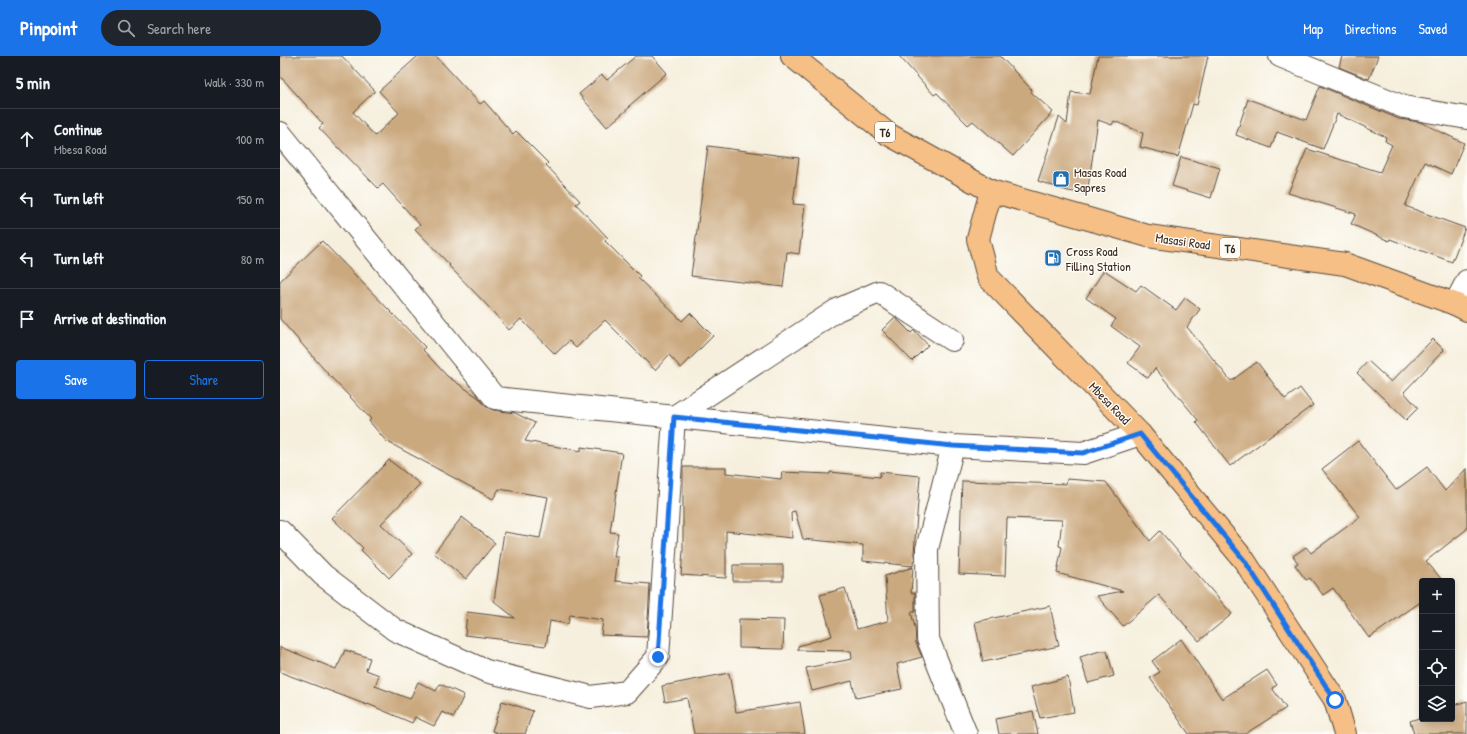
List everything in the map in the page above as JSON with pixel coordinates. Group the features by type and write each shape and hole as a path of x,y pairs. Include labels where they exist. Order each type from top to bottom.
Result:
{"main road":[{"name":"T6","path":"792,56 888,134 991,191"},
{"name":"Masasi Road","path":"991,191 1148,236 1345,264 1461,307"},
{"name":"Mbesa Road","path":"991,191 978,239 988,277 1140,434 1244,560 1335,700 1345,734"}],"street":[{"path":"1280,56 1404,107 1467,118"},
{"path":"280,133 495,398 953,446 1083,453 1140,434"},
{"path":"1461,307 1467,281"},
{"path":"674,417 837,310 879,292 952,340"},
{"path":"280,530 323,575 395,630 486,671 591,697 627,692 658,657 674,417"},
{"path":"953,446 928,549 928,639 966,734"}],"building":[{"path":"280,56 342,56 375,91 353,112 375,136 399,113 379,91 418,56 436,56 480,104 484,101 513,134 516,131 548,163 546,165 580,201 576,204 608,238 605,241 640,276 638,278 682,321 690,313 713,336 681,368 669,355 655,370 605,320 576,348 569,341 555,354 521,319 509,330 415,229 420,225 383,184 378,188 319,128 323,124 280,76"},
{"path":"636,56 652,56 667,73 607,127 579,94 602,75 607,80"},
{"path":"899,56 1000,56 1032,90 1031,92 1053,112 1013,156 973,121 968,125 937,93 934,95"},
{"path":"1098,56 1208,56 1197,105 1193,104 1178,157 1140,147 1143,133 1114,121 1112,125 1098,120 1087,194 1068,191 1038,181 1059,117 1067,124 1071,92 1090,94"},
{"path":"1342,56 1378,56 1369,79 1339,67"},
{"path":"1320,86 1399,119 1420,122 1464,143 1451,174 1425,162 1405,206 1465,228 1452,262 1390,239 1389,241 1351,224 1356,214 1288,193 1307,149 1380,172 1392,145 1385,141 1386,137 1337,114 1323,149 1277,132 1271,148 1236,135 1248,99 1306,120"},
{"path":"708,146 799,158 793,204 805,205 799,254 787,252 783,287 691,276"},
{"path":"1181,157 1220,168 1211,198 1172,186"},
{"path":"322,241 425,347 423,350 447,376 479,398 485,406 493,410 515,413 535,423 525,441 581,451 581,447 622,453 610,532 618,533 614,557 618,557 615,581 650,584 647,637 601,635 603,620 570,615 568,624 550,621 546,646 465,635 467,612 515,618 494,601 504,532 540,538 548,497 499,489 493,499 386,441 369,421 371,419 328,374 280,319 280,281"},
{"path":"1104,270 1136,291 1141,285 1176,310 1185,298 1200,309 1187,327 1231,381 1257,362 1285,399 1300,388 1313,405 1230,466 1196,422 1198,420 1155,368 1148,378 1128,363 1140,347 1111,326 1116,319 1086,298"},
{"path":"895,317 911,333 914,330 928,345 912,361 882,330"},
{"path":"1433,339 1444,350 1404,392 1418,408 1406,420 1357,373 1368,361 1391,382"},
{"path":"1358,441 1396,490 1427,467 1445,491 1467,468 1467,529 1426,561 1440,578 1419,578 1419,603 1369,638 1333,588 1323,595 1310,578 1306,580 1295,565 1298,563 1293,556 1306,547 1311,553 1360,517 1322,469"},
{"path":"389,460 420,484 381,524 412,554 389,578 361,550 363,548 332,518"},
{"path":"683,467 726,467 726,473 781,479 782,472 830,474 830,472 880,477 880,472 920,476 913,566 863,561 863,545 803,539 795,511 791,512 792,538 726,531 726,578 681,575 683,551"},
{"path":"1067,479 1106,482 1150,541 1160,531 1232,614 1199,641 1159,595 1123,626 1097,596 1123,591 1057,573 1062,547 1059,546 1062,520 1007,518 1005,576 959,574 962,481 1066,484"},
{"path":"462,517 495,543 466,579 434,553"},
{"path":"733,565 783,565 783,581 733,581"},
{"path":"913,567 911,593 915,593 915,612 911,612 915,627 916,643 922,657 897,664 902,689 856,698 852,681 812,691 806,668 852,659 851,651 798,650 798,646 832,636 820,595 845,588 857,629 888,621 885,576"},
{"path":"1050,606 1059,646 983,662 975,622"},
{"path":"739,619 784,620 783,649 739,648"},
{"path":"1181,639 1222,699 1267,670 1277,685 1272,688 1286,708 1245,734 1189,734 1150,678 1160,672 1152,661"},
{"path":"280,647 336,669 345,650 370,658 366,670 379,675 375,686 410,699 418,682 436,691 440,684 464,695 454,717 442,712 434,726 415,717 412,723 368,704 367,705 280,672"},
{"path":"1100,651 1107,651 1114,676 1088,683 1080,657"},
{"path":"729,673 736,712 800,702 805,734 694,734 687,698 665,702 662,686"},
{"path":"1068,677 1074,712 1040,718 1031,687"},
{"path":"502,701 533,711 525,734 501,734 492,731"},
{"path":"1467,701 1467,734 1414,734 1410,721 1419,718 1419,722 1455,722 1455,705"},
{"path":"1033,711 1038,734 999,734 996,719"}],"place":[{"name":"Masas Road Sapres","path":"1061,179"},
{"name":"Cross Road Filling Station","path":"1053,258"}],"route":[{"path":"658,657 674,417 953,446 1083,453 1140,434 1244,560 1335,700"}]}
